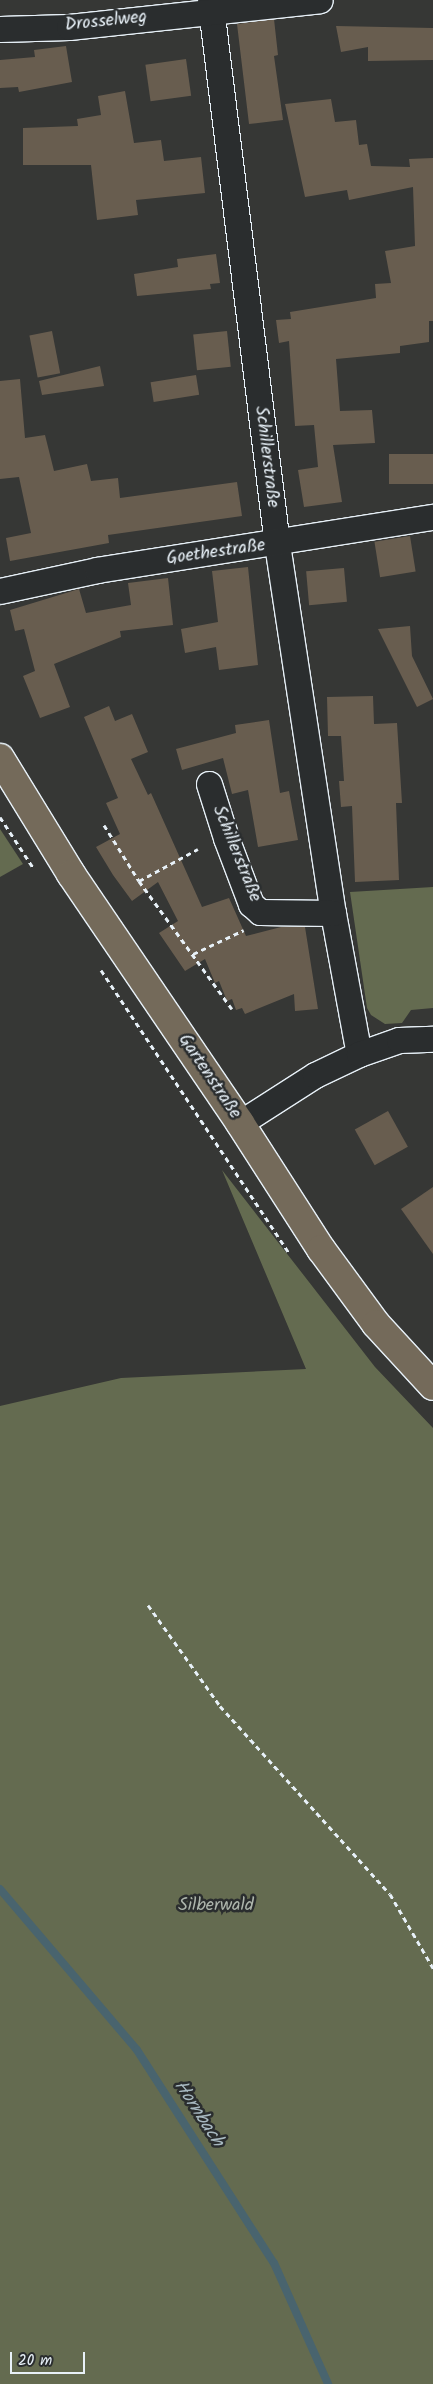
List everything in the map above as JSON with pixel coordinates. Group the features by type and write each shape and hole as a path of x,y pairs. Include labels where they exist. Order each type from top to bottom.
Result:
{"main road":[{"name":"Gartenstraße","path":"0,758 71,874 240,1122 321,1249 376,1324 433,1386"}],"street":[{"name":"Drosselweg","path":"0,29 69,27 211,5 320,0"},
{"name":"Schillerstraße","path":"211,5 277,544 333,913 359,1054"},
{"name":"Goethestraße","path":"0,591 97,570 277,544 433,517"},
{"name":"Schillerstraße","path":"209,784 226,838 252,904 260,912 333,913"},
{"path":"240,1122 316,1075 359,1054 399,1040 433,1039"}],"path":[{"path":"104,825 139,881 232,1009"},
{"path":"139,881 198,849"},
{"path":"193,954 251,926 260,912"},
{"path":"148,1604 220,1706 390,1894 433,1968"}],"green space":[{"path":"0,829 23,864 0,877"},
{"path":"433,887 433,1008 411,1010 402,1023 385,1024 371,1015 367,1008 350,892"},
{"name":"Silberwald","path":"222,1170 375,1367 433,1428 433,2384 0,2384 0,1406 121,1378 306,1369"}],"building":[{"path":"274,19 278,55 274,56 283,120 249,124 237,24"},
{"path":"336,26 433,28 433,60 368,61 368,47 341,52"},
{"path":"66,46 72,82 19,92 18,87 0,88 0,60 35,57 34,50"},
{"path":"186,59 191,96 151,101 145,65"},
{"path":"125,91 134,143 161,140 164,161 201,157 205,193 136,200 138,215 97,220 91,165 23,165 23,128 78,126 77,119 101,115 98,96"},
{"path":"331,99 335,122 356,120 359,145 367,144 371,166 410,167 409,159 433,158 433,321 429,321 429,342 400,346 400,353 336,359 340,411 372,410 375,443 333,445 342,502 304,507 298,470 318,467 314,425 295,426 289,341 279,343 276,320 291,319 290,312 376,298 375,284 391,283 385,251 415,246 413,187 349,200 347,190 305,197 285,104"},
{"path":"216,254 220,283 210,284 211,289 137,296 134,274 178,267 177,259"},
{"path":"52,331 60,373 38,378 29,335"},
{"path":"227,331 231,367 197,370 193,335"},
{"path":"100,366 104,386 42,395 39,381"},
{"path":"196,375 199,395 154,402 151,382"},
{"path":"20,379 25,438 45,435 54,471 87,464 91,481 118,478 120,498 237,482 242,516 108,535 109,543 10,561 6,538 31,533 19,477 0,479 0,381"},
{"path":"389,454 433,454 433,484 389,484"},
{"path":"410,536 416,572 380,577 374,542"},
{"path":"248,567 258,665 219,670 216,647 185,653 181,629 218,622 212,571"},
{"path":"344,568 347,602 309,605 306,571"},
{"path":"168,578 173,625 120,631 121,637 54,664 70,707 40,718 23,676 35,671 24,629 15,631 10,610 79,589 86,613 131,605 128,583"},
{"path":"410,626 412,656 433,699 417,707 378,629"},
{"path":"373,696 374,724 397,723 402,803 396,803 399,880 355,882 352,806 341,807 339,781 344,781 341,736 328,736 327,697"},
{"path":"109,706 115,721 132,714 148,752 131,759 148,795 151,793 202,907 229,898 246,936 281,927 305,927 318,1009 295,1011 294,994 245,1014 242,1008 236,1010 232,999 227,1001 219,981 215,983 205,959 185,971 159,933 178,921 158,882 132,901 113,875 96,847 120,834 106,803 118,798 84,717"},
{"path":"269,720 280,793 289,791 298,840 258,847 248,790 232,794 223,758 182,770 176,749 236,733 235,725"},
{"path":"388,1111 408,1147 375,1165 355,1129"},
{"path":"433,1187 433,1254 401,1209"}],"waterway":[{"name":"Hornbach","path":"0,1889 137,2050 274,2263 328,2384"}]}
